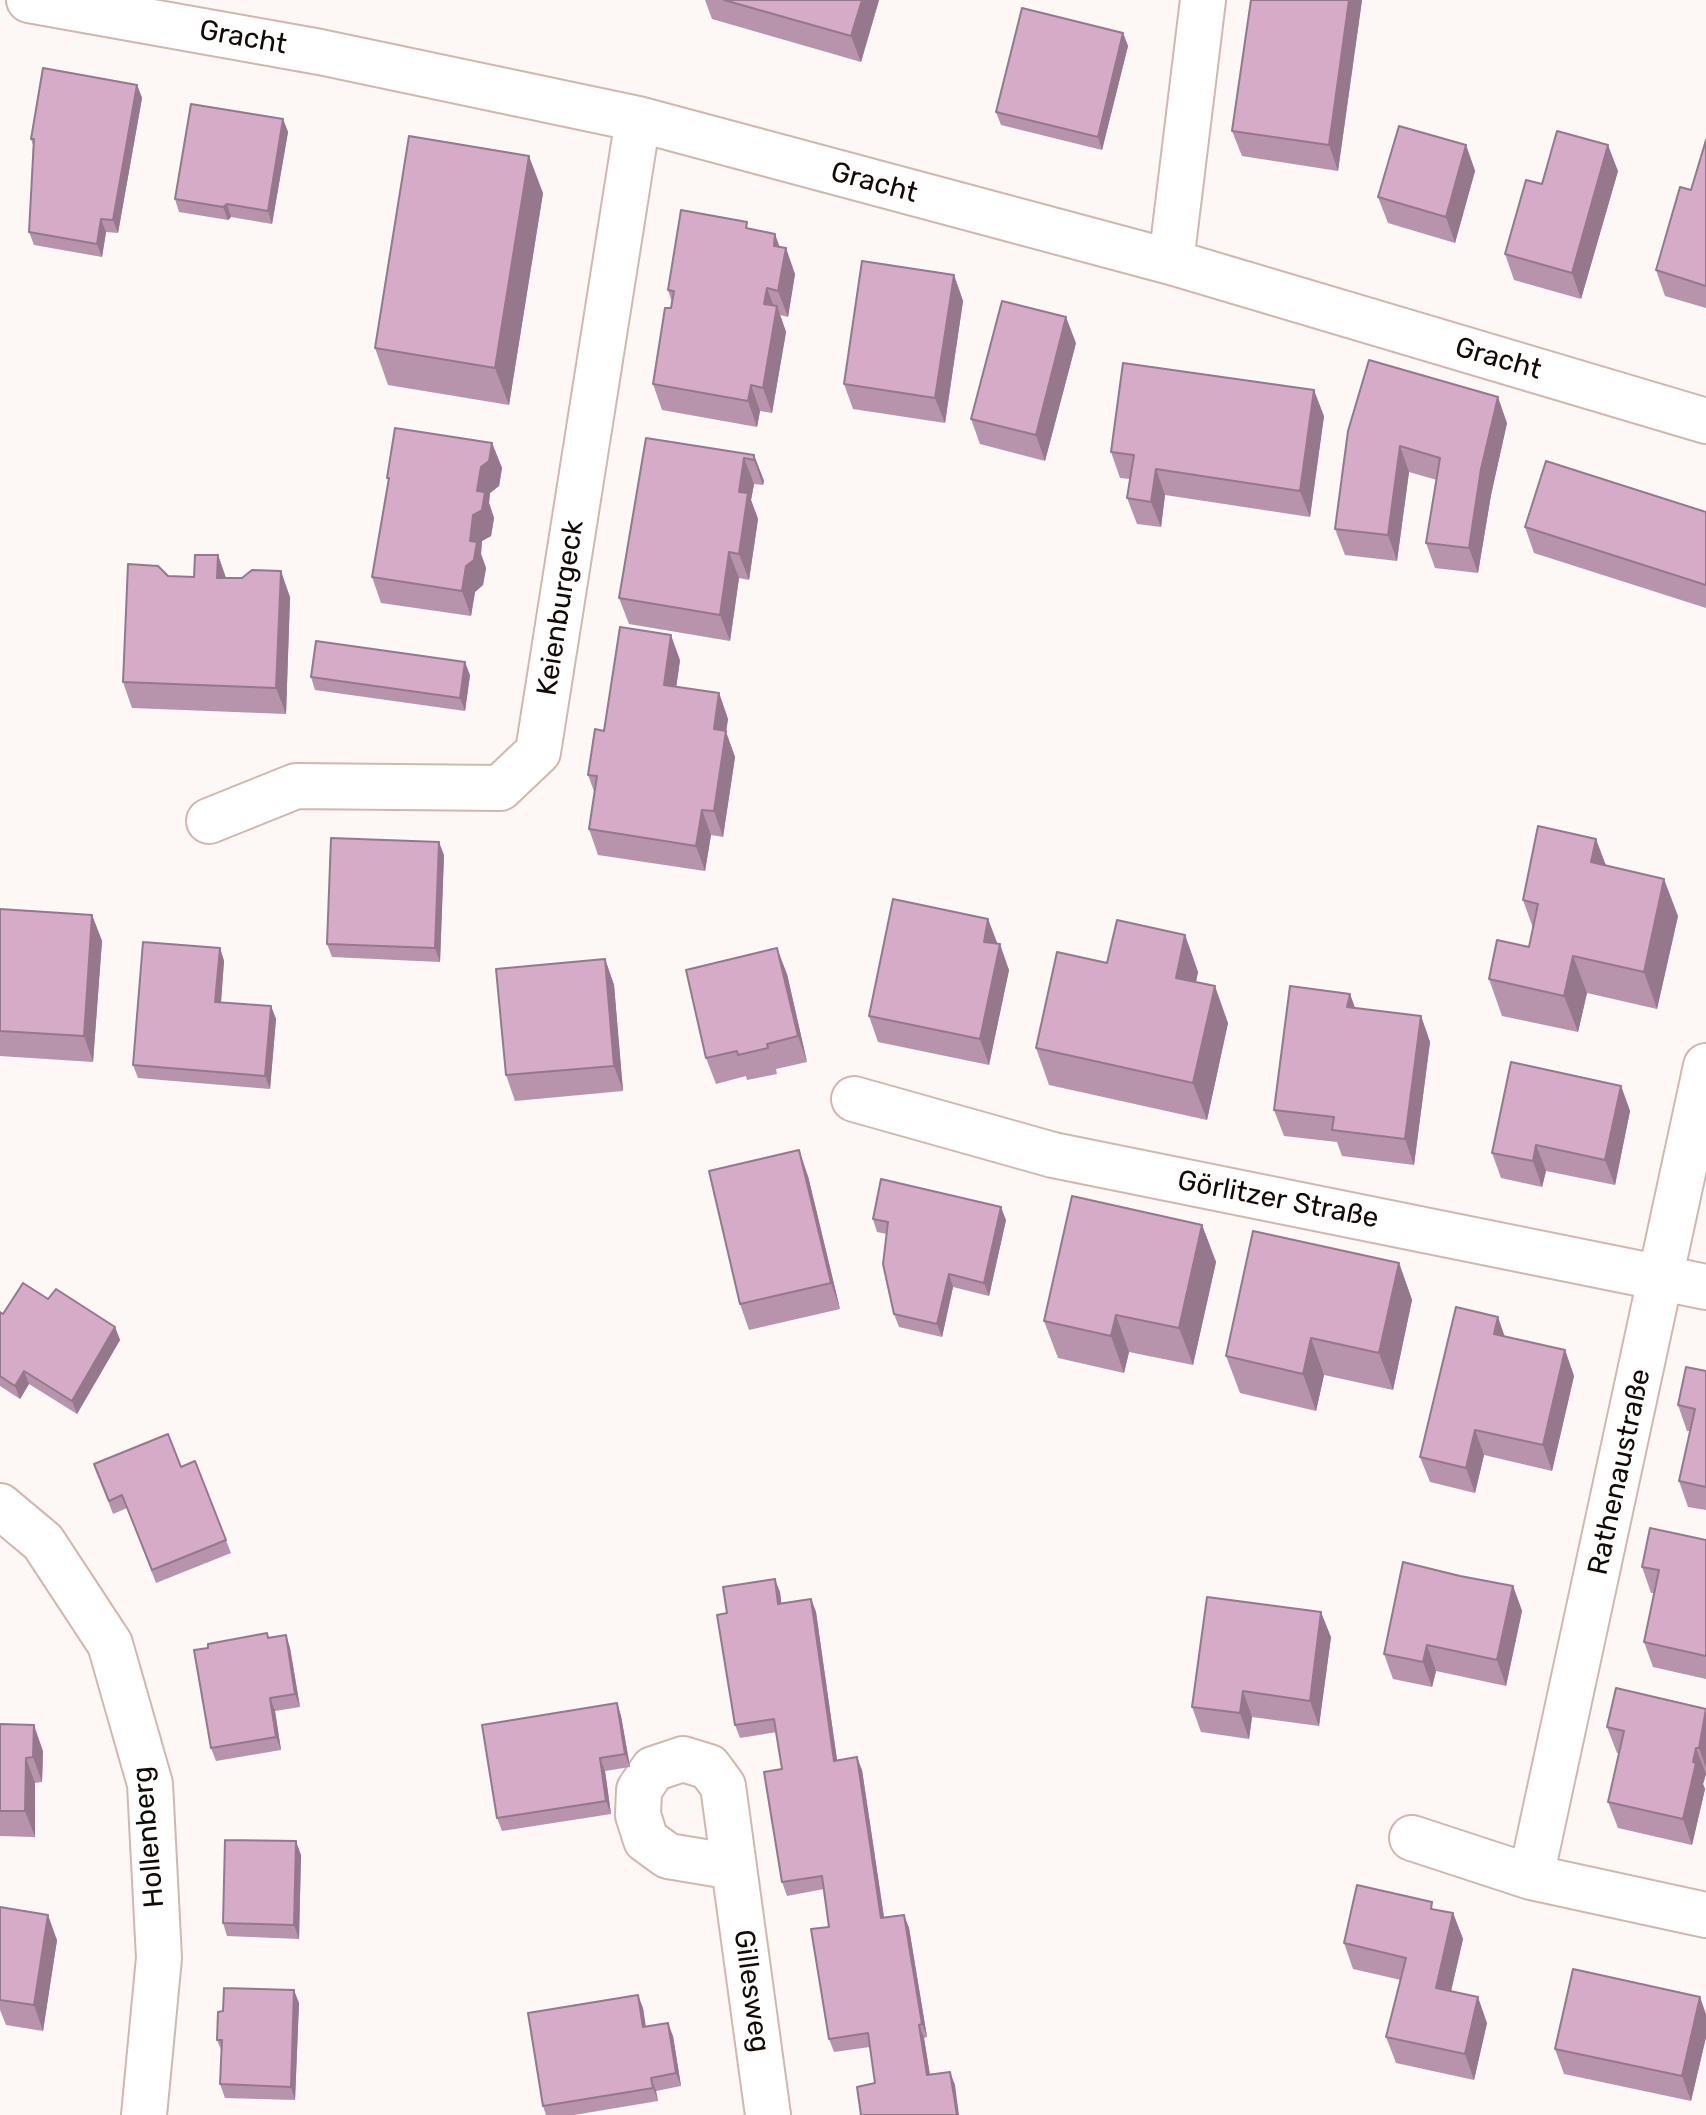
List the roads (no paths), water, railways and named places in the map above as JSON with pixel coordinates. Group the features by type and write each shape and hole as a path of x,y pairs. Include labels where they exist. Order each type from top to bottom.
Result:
{"street":[{"name":"Gracht","path":"29,0 320,52 638,119 1171,262 1706,421"},
{"path":"1171,262 1203,0"},
{"name":"Keienburgeck","path":"209,821 296,786 500,788 538,752 638,119"},
{"name":"Rathenaustraße","path":"1531,1877 1706,1066"},
{"name":"Görlitzer Straße","path":"854,1099 1053,1155 1706,1287"},
{"name":"Hollenberg","path":"0,1506 43,1542 110,1644 150,1784 159,1958 144,2115"},
{"path":"1412,1838 1531,1877 1706,1915"},
{"name":"Gillesweg","path":"734,1867 768,2115"}]}
